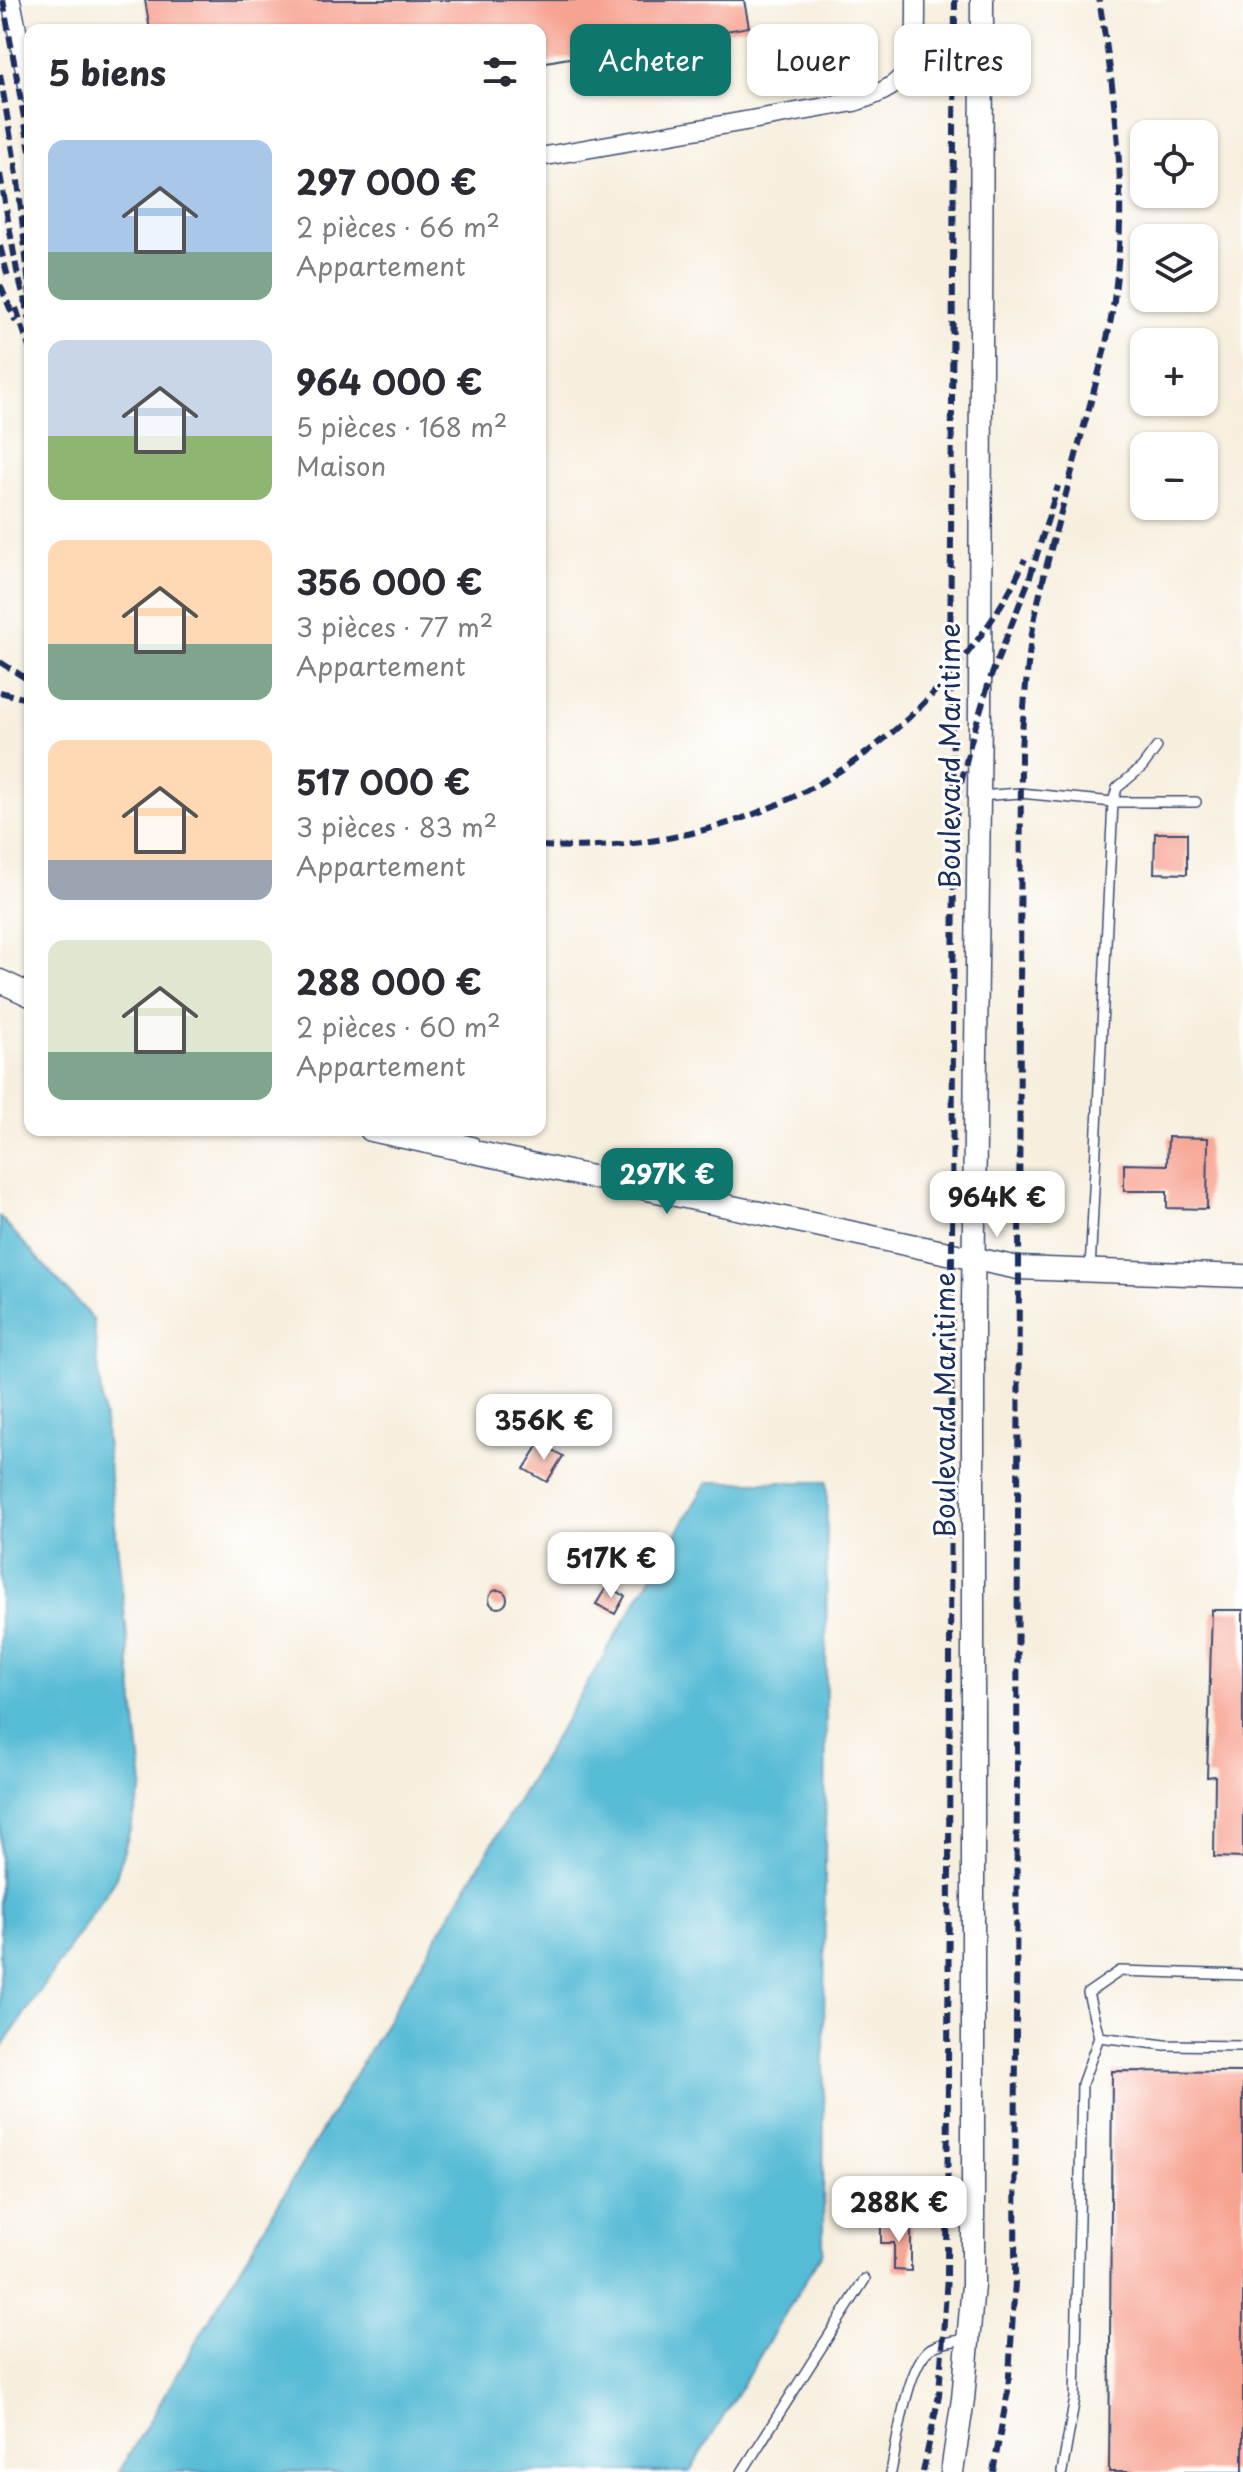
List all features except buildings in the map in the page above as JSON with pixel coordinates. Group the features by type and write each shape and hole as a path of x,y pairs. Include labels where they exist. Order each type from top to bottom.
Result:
{"street":[{"path":"11,0 24,65"},
{"path":"546,156 879,95 897,84 910,66 916,44 916,0"},
{"name":"Boulevard Maritime","path":"952,2472 963,2399 973,2285 974,1259 982,0"},
{"path":"0,981 24,992"},
{"path":"419,1136 536,1166 1018,1268 1243,1276"}],"lane":[{"path":"1090,1271 1113,802 1117,788 1142,767 1157,747"},
{"path":"979,796 1020,793 1113,802 1196,802"},
{"path":"458,1136 505,1150 536,1166"},
{"path":"1062,2472 1075,2398 1082,2084 1099,2037 1088,1993 1120,1971 1243,1975"},
{"path":"1099,2037 1165,2045 1243,2046"},
{"path":"742,2472 865,2279"},
{"path":"891,2472 906,2397 917,2366 929,2349 969,2338"}],"water":[{"path":"0,1217 93,1319 143,1786 115,1880 0,2050"},
{"path":"707,1482 827,1482 823,2251 690,2472 119,2472"}],"railway":[{"path":"3,0 24,117"},
{"path":"954,784 950,674 955,0"},
{"path":"993,2472 1008,2391 1015,2282 1021,750 1030,647 1038,603 1104,353 1117,274 1119,156 1099,0"},
{"path":"0,74 24,238"},
{"path":"0,174 24,297"},
{"path":"0,246 8,277"},
{"path":"0,285 16,322"},
{"path":"16,308 24,332"},
{"path":"923,2472 939,2395 947,2276 954,835 959,792 971,741 990,679 1029,580 1058,486"},
{"path":"546,846 600,846 659,840 715,827 768,808 819,783 867,752 912,715 953,671 993,618 1025,559"},
{"path":"0,662 24,677"},
{"path":"0,692 24,698"}]}
